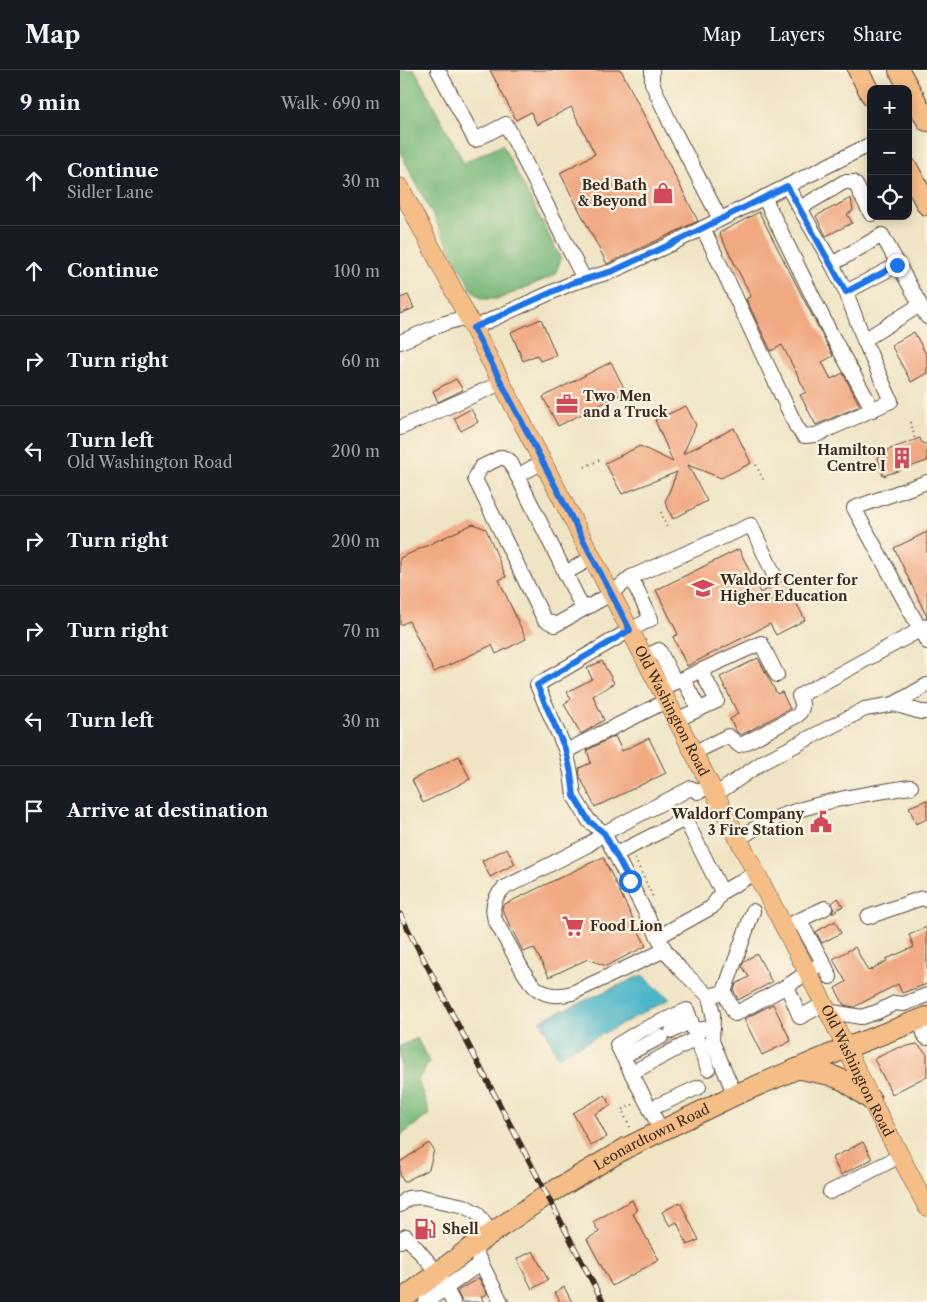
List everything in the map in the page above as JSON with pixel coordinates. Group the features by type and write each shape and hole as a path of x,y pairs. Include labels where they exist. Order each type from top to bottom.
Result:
{"highway":[{"path":"858,70 867,87"},
{"path":"899,70 927,121"},
{"path":"911,175 927,205"},
{"name":"Leonardtown Road","path":"403,1298 441,1280 477,1254 491,1233 547,1195 626,1148 736,1095 846,1048 921,1025"},
{"path":"800,1069 830,1075 845,1081 871,1100"}],"main road":[{"name":"Old Washington Road","path":"400,187 644,657 671,688 676,720 756,873 791,924 807,973 927,1206"}],"street":[{"path":"438,70 475,140 506,124 584,279"},
{"path":"652,70 652,83 671,125 720,220"},
{"path":"400,342 445,323 470,323 572,283 613,271 867,146"},
{"path":"800,208 844,182 849,181 856,185 867,207"},
{"path":"703,228 793,420 804,436 816,435 873,410 891,401 864,340 846,292 787,186"},
{"path":"764,197 832,336 873,410"},
{"path":"864,340 924,311 874,220"},
{"path":"832,264 882,235"},
{"path":"846,292 897,265"},
{"path":"400,428 501,383"},
{"path":"583,609 510,461 502,457 481,467 475,479 544,619 555,625 611,594 631,577 750,525 774,575"},
{"path":"517,476 543,462"},
{"path":"927,482 854,508 924,627 927,642"},
{"path":"566,573 592,558"},
{"path":"631,577 652,619 537,685 566,751 574,796 589,821 604,833 665,950 681,970 709,996 713,1014 712,1040 736,1095"},
{"path":"693,753 728,736 739,745 745,743 798,715 803,708 803,703 799,696 924,627"},
{"path":"566,751 701,670 761,643 777,675"},
{"path":"676,720 717,701 701,670"},
{"path":"665,950 572,993 561,996 548,995 528,981 495,920 492,911 494,902 504,888 588,845 604,833 691,788 698,792 713,790 865,709 894,704 927,685"},
{"path":"671,688 700,710"},
{"path":"894,704 927,712"},
{"path":"738,839 767,822 821,803 911,787"},
{"path":"616,854 684,819 722,892"},
{"path":"658,937 712,907 722,892 756,873"},
{"path":"868,917 922,898 927,900"},
{"path":"825,908 791,924 822,962 830,977"},
{"path":"753,911 724,992 735,1014 787,986 822,962"},
{"path":"787,986 800,1016 825,1008 861,1017 895,1003 904,1004 927,995"},
{"path":"709,996 724,992"},
{"path":"904,1004 921,1025"},
{"path":"661,1130 617,1045 640,1031 687,1010 708,1069"},
{"path":"625,1061 667,1035 693,1026 713,1028"},
{"path":"625,1061 693,1026"},
{"path":"650,1109 699,1087"},
{"path":"830,1192 900,1156"},
{"path":"400,1205 408,1198 422,1197 464,1206 476,1212 491,1233"},
{"path":"402,1235 441,1280 453,1302"},
{"path":"477,1254 500,1302"},
{"path":"426,1302 441,1280"}],"path":[{"path":"911,422 916,440"},
{"path":"585,467 601,459"},
{"path":"756,465 764,481"},
{"path":"661,512 668,528"},
{"path":"630,847 653,897"},
{"path":"622,1110 630,1127"}],"green space":[{"path":"400,70 415,70 464,163 502,144 561,259 555,275 499,299 481,299 471,289 400,152"},
{"path":"417,1038 429,1062 418,1080 430,1114 400,1136 400,1046"}],"water":[{"path":"642,975 670,999 558,1057 541,1020"}],"building":[{"path":"490,70 621,70 698,221 607,264 560,173 595,154 571,107 537,125 531,112 516,120"},
{"path":"851,198 853,211 847,214 852,223 826,236 816,216"},
{"path":"759,212 833,356 822,362 831,379 843,373 860,406 816,425 800,395 806,392 782,345 771,351 746,299 751,296 719,233"},
{"path":"408,295 414,308 400,314 400,298"},
{"path":"541,319 556,355 540,361 537,355 523,361 511,332"},
{"path":"914,332 927,356 927,373 911,382 891,345"},
{"path":"611,362 626,392 558,426 543,397"},
{"path":"456,379 463,390 438,402 433,391"},
{"path":"686,406 696,425 683,454 734,428 751,463 721,478 688,465 707,501 673,519 665,502 677,472 622,494 605,463 640,446 673,462 655,420"},
{"path":"471,409 478,422 461,431 454,418"},
{"name":"Hamilton Centre I","path":"920,438 921,442 927,445 927,461 883,476 877,454"},
{"path":"473,524 486,529 506,577 499,580 526,639 496,654 492,645 434,672 409,621 400,625 400,558"},
{"path":"927,532 927,617 894,548"},
{"path":"739,549 760,593 785,580 805,620 776,635 770,624 687,666 673,637 678,634 656,590"},
{"path":"758,658 777,694 782,692 790,709 741,735 736,731 730,719 738,714 720,677"},
{"path":"602,661 614,683 593,696 604,720 581,734 564,704 571,699 567,692 592,679 587,668"},
{"path":"615,736 622,751 649,738 666,773 595,807 580,777 579,768 591,763 587,750"},
{"path":"459,756 470,779 423,803 412,780"},
{"path":"927,800 927,819 916,824 909,807"},
{"path":"507,848 515,864 490,877 482,861"},
{"name":"Food Lion","path":"603,857 646,946 606,966 588,959 549,977 534,948 523,952 502,909 503,905"},
{"path":"838,898 843,906 832,913 834,908 832,903"},
{"path":"835,921 841,933 822,943 816,932"},
{"path":"927,927 927,984 902,993 898,984 854,1007 844,1005 835,988 846,982 833,959 855,947 868,971 887,961 886,959 914,947 909,935"},
{"path":"757,954 772,982 738,1000 734,991 736,984 749,977 742,966 744,961"},
{"path":"773,1004 791,1041 762,1055 744,1019"},
{"path":"917,1044 927,1054 927,1076 892,1094 874,1059 897,1048"},
{"path":"605,1095 611,1105 595,1114 607,1137 591,1146 573,1113"},
{"path":"863,1142 872,1159 841,1175 832,1158"},
{"path":"429,1143 434,1150 429,1169 404,1182 400,1175 400,1162"},
{"path":"632,1200 637,1211 633,1214 659,1260 612,1286 587,1239 599,1232 593,1222"},
{"path":"680,1202 699,1240 687,1245 677,1222 670,1226 662,1212"},
{"path":"533,1251 548,1280 532,1289 517,1259"},
{"path":"479,1278 487,1294 481,1297 484,1302 462,1302 457,1291"},
{"path":"564,1287 572,1302 560,1302 555,1292"}],"tunnel":[{"path":"658,1031 670,1025"},
{"path":"665,1046 677,1040"}],"railway":[{"path":"400,914 603,1302"}],"place":[{"name":"Bed Bath & Beyond","path":"663,193"},
{"name":"Two Men and a Truck","path":"567,404"},
{"name":"Hamilton Centre I","path":"902,458"},
{"name":"Waldorf Center for Higher Education","path":"703,588"},
{"name":"Waldorf Company 3 Fire Station","path":"821,822"},
{"name":"Food Lion","path":"573,926"},
{"name":"Shell","path":"425,1229"}],"route":[{"path":"630,881 604,833 589,821 574,796 566,751 537,685 630,630 473,328 572,283 613,271 787,186 846,292 897,265"}]}
